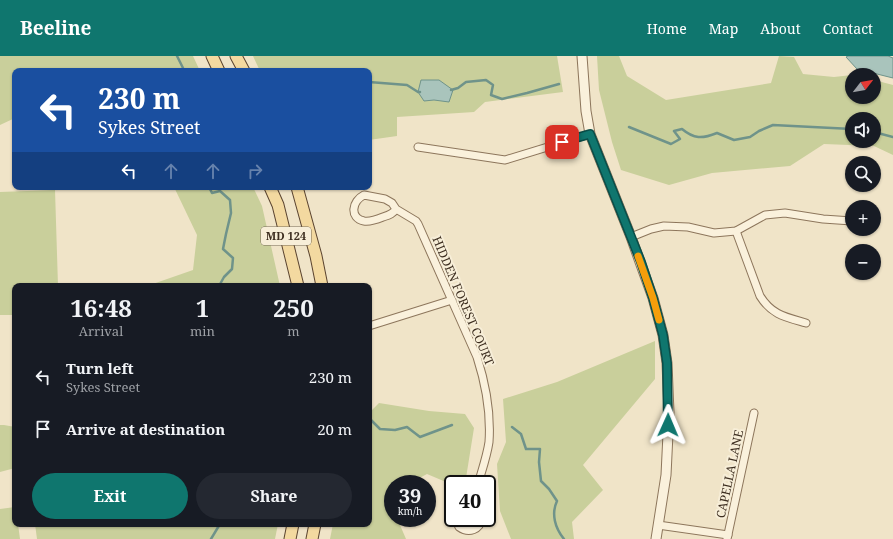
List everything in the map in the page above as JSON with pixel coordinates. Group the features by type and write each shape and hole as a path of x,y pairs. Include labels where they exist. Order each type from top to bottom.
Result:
{"main road":[{"path":"212,56 218,68"},
{"path":"236,56 242,68"},
{"name":"MD 124","path":"271,190 278,205 297,283"},
{"name":"MD 124","path":"297,190 316,256 321,283"},
{"path":"290,539 292,527"},
{"path":"312,539 314,527"}],"street":[{"path":"582,56 586,111 590,134 631,237 653,298 663,335 667,363 669,413 666,475 656,539"},
{"path":"418,148 505,160 590,134"},
{"name":"HIDDEN FOREST COURT","path":"396,209 390,215 363,221 354,213 353,208 355,202 364,195 385,199 392,203 396,209 416,221 418,224 477,357 486,390 489,410 489,443 480,475"},
{"path":"631,237 651,229 664,226 688,227 714,233 736,231 765,215 785,213 823,220 845,221"},
{"path":"736,231 760,296 765,304 780,315 806,324"},
{"path":"372,325 452,300"},
{"name":"CAPELLA LANE","path":"728,537 754,413"},
{"path":"658,525 728,537"},
{"path":"459,527 467,531 476,529 478,527"}],"green space":[{"path":"0,56 193,56 199,68 12,68 12,119 0,125"},
{"path":"253,56 557,56 563,92 485,102 474,112 397,117 397,136 372,140 372,68 259,68"},
{"path":"597,56 619,56 627,76 666,100 771,83 779,56 794,57 803,74 834,77 845,76 845,104 881,104 881,82 893,85 893,155 878,148 881,148 881,112 845,112 845,145 824,144 790,166 712,173 669,185 621,170 612,142 599,90"},
{"path":"55,190 58,283 12,283 12,315 0,315 0,192"},
{"path":"175,190 254,190 262,206 279,283 156,283 193,270 197,235"},
{"path":"655,341 655,379 583,465 603,490 572,522 574,539 511,539 500,511 497,464 506,442 503,399 557,382"},
{"path":"379,403 429,411 465,414 474,428 466,475 444,475 444,481 436,478 436,475 427,474 384,475 384,527 401,527 406,539 330,539 332,527 372,527 372,410"},
{"path":"0,425 4,425 12,426 12,469 0,472"},
{"path":"12,507 12,527 18,527 20,539 0,539 0,509"},
{"path":"35,527 277,527 275,539 37,539"}],"water":[{"path":"888,56 893,58 893,78 881,75 881,68 856,68 846,57"},
{"path":"421,80 439,80 453,90 449,102 434,100 424,101 418,92"}],"waterway":[{"path":"177,56 183,68"},
{"path":"451,90 458,88 466,82 486,80 493,85 491,95 502,99 559,84"},
{"path":"372,82 407,85 420,92"},
{"path":"629,127 671,144 680,139 674,131 682,129 690,135 698,137 717,133 734,140 750,137 773,125 845,129"},
{"path":"881,134 893,137"},
{"path":"210,190 212,193 220,191 230,200 231,213 223,249 233,258 232,269 221,283"},
{"path":"372,421 380,429 395,430 407,427 420,437 452,425"},
{"path":"512,427 521,434 526,449 540,449 539,462 541,481 549,489 557,501 554,516 556,526 564,539"},
{"path":"211,539 218,527"}],"slow traffic":[{"path":"638,256 659,320"}],"route":[{"path":"562,142 590,134 631,237 653,298 663,335 667,363 668,425"}]}
